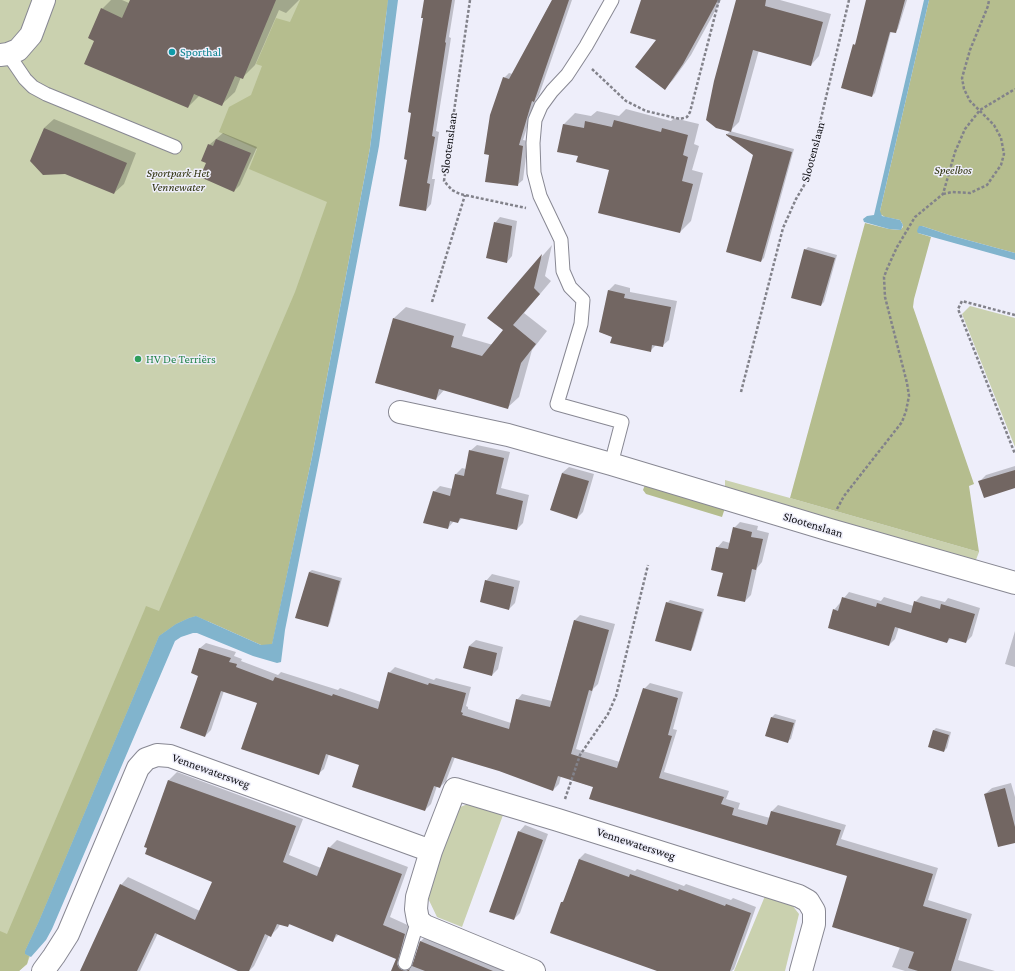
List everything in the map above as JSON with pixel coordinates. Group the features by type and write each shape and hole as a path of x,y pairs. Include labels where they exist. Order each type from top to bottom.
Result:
{"street":[{"path":"4,55 18,50 30,35 44,0"},
{"name":"Slootenslaan","path":"400,412 508,436 611,464 830,530 1015,583"},
{"name":"Vennewatersweg","path":"43,971 68,934 138,768 146,759 157,755 170,756 432,851"},
{"name":"Vennewatersweg","path":"418,920 416,909 417,897 455,789 799,896 808,901 814,911 814,924 801,971"},
{"path":"418,920 425,926 534,971"}],"lane":[{"path":"611,464 622,422 558,404 581,324 583,300 570,287 563,271 561,240 540,196 534,173 533,143 535,120 541,106 552,91 567,75 612,0"},
{"path":"4,55 24,79 33,87 46,94 175,147"},
{"path":"405,963 418,920"}],"path":[{"name":"Slootenslaan","path":"470,0 444,181 452,190 465,195 526,208 532,208 544,204"},
{"path":"579,56 626,101 646,111 683,119 687,117 690,112 719,0"},
{"name":"Slootenslaan","path":"741,392 783,228 796,199 806,182 849,0"},
{"path":"830,530 844,496 890,439 902,422 906,411 909,396 907,383 885,297 884,277 897,247 915,217 942,194 952,192 970,194 975,192 987,185 1001,166 1004,154 1001,138 994,125 970,101 964,89 962,78 970,50 989,0"},
{"path":"942,194 955,152 965,129 980,110 1015,89"},
{"path":"432,302 465,195"},
{"path":"1015,315 962,301 958,309 1015,454"},
{"path":"558,820 580,755 608,714 616,696 648,564"}],"green space":[{"name":"Sportpark Het Vennewater","path":"0,0 390,0 205,629 176,633 35,943 27,964 19,971 0,971"},
{"path":"300,0 388,0 370,148 312,457 272,645 261,645 196,616 176,624 159,636 25,951 25,954 29,956 27,964 19,971 0,971 0,931 7,934 146,606 159,611 295,292 327,202 249,169 257,149 219,132 229,107 251,95 262,66 256,64 276,18 290,22"},
{"name":"Speelbos","path":"929,0 1015,0 1015,253 922,226 918,233 931,237 913,307 974,484 969,486 979,552 790,498 865,223 889,229 900,230 903,227 900,220 885,217 880,214 880,211"},
{"path":"970,306 1015,318 1015,447 962,314"},
{"path":"725,480 979,552 974,565 725,492"},
{"path":"646,482 726,505 722,517 646,494 643,490"},
{"path":"468,804 503,815 462,927 437,917 426,894 458,809"},
{"path":"765,896 792,905 799,914 785,971 734,971"}],"water":[{"path":"388,0 398,0 379,146 285,630 281,662 277,663 253,656 197,633 181,637 175,641 52,929 46,940 31,957 25,954 25,951 159,636 176,624 196,616 261,645 272,644 312,457 370,148"},
{"path":"924,0 929,0 880,211 882,216 900,220 903,225 901,230 889,229 864,222 863,219 867,216 874,215"},
{"path":"919,226 1015,253 1015,260 918,233 917,231"}],"building":[{"name":"Sporthal","path":"130,0 276,0 243,79 235,76 222,106 194,94 188,108 84,64 94,41 88,38 101,8 122,18"},
{"path":"424,0 452,0 432,136 435,137 427,183 430,184 426,211 399,206 407,160 404,159 411,113 408,112 423,18 421,18"},
{"path":"552,0 569,0 534,102 532,101 519,145 523,146 518,186 485,182 489,155 484,154 490,115 503,77 509,79"},
{"path":"641,0 718,0 683,64 665,90 635,67 656,40 630,33"},
{"path":"736,0 766,0 765,6 823,22 811,66 753,50 731,132 716,128 706,120 714,81"},
{"path":"866,0 905,0 896,33 890,32 872,97 841,88 853,44 855,45"},
{"path":"614,120 661,132 662,128 688,135 683,155 688,157 682,181 693,184 680,233 598,213 609,170 576,162 578,156 557,152 563,124 584,128 585,121 612,127"},
{"path":"44,128 127,163 114,194 65,174 43,175 30,161"},
{"path":"726,134 792,152 761,262 726,252 753,155"},
{"path":"216,139 251,153 234,192 200,177 206,163 201,161 208,144 213,146"},
{"path":"494,222 512,226 507,263 486,258"},
{"path":"804,249 835,258 821,306 791,298"},
{"path":"542,254 534,288 540,294 513,325 536,344 521,363 508,409 439,389 436,400 375,383 393,318 454,336 451,347 482,356 503,330 487,318"},
{"path":"608,290 625,294 624,298 671,307 663,347 652,345 651,352 610,343 612,337 599,332"},
{"path":"469,450 504,458 496,494 523,501 517,530 460,518 458,523 450,521 448,529 423,523 433,491 450,496 455,474 464,476"},
{"path":"1015,470 1015,488 984,498 978,481"},
{"path":"562,473 589,481 577,519 550,510"},
{"path":"733,527 752,532 751,537 763,539 756,570 752,569 745,602 717,596 723,573 711,570 716,547 728,549"},
{"path":"309,572 340,581 328,627 295,618"},
{"path":"485,580 514,587 509,610 480,602"},
{"path":"842,597 876,607 877,603 911,613 914,601 940,609 941,604 975,614 966,643 949,638 947,643 895,627 889,646 828,628 833,609 838,611"},
{"path":"666,602 702,612 691,651 655,641"},
{"path":"574,620 609,630 592,691 589,690 571,754 617,768 643,688 678,698 668,735 672,736 659,778 724,797 721,804 734,808 732,815 767,825 771,811 841,830 836,845 933,874 923,906 967,919 951,971 918,971 908,968 914,952 832,927 847,876 589,799 593,787 558,776 553,791 499,771 452,757 440,788 434,786 425,811 352,787 359,765 326,754 319,775 241,749 257,703 221,691 205,737 180,728 198,676 191,673 199,648 231,658 229,662 237,664 236,667 273,681 275,677 332,696 333,694 378,709 388,672 428,685 429,683 466,693 461,712 463,713 462,715 509,729 516,699 550,707"},
{"path":"469,646 497,653 492,676 463,668"},
{"path":"771,717 794,723 788,743 765,736"},
{"path":"933,730 949,735 944,752 928,747"},
{"path":"168,780 296,826 283,862 317,876 328,847 402,874 383,925 405,934 397,964 399,968 406,971 391,971 396,959 336,934 333,942 289,924 288,927 277,924 271,937 265,934 249,971 238,971 155,933 137,971 80,971 120,884 195,920 212,882 145,854 147,848 144,847"},
{"path":"1005,788 1015,827 1015,843 998,847 984,794"},
{"path":"518,831 543,840 514,920 489,912"},
{"path":"579,859 629,877 630,874 678,891 679,889 725,906 726,904 751,913 730,971 657,971 550,933"},
{"path":"420,941 493,971 425,971 412,966"}],"place":[{"name":"Sporthal","path":"172,52"},
{"name":"HV De Terriërs","path":"138,359"}]}
